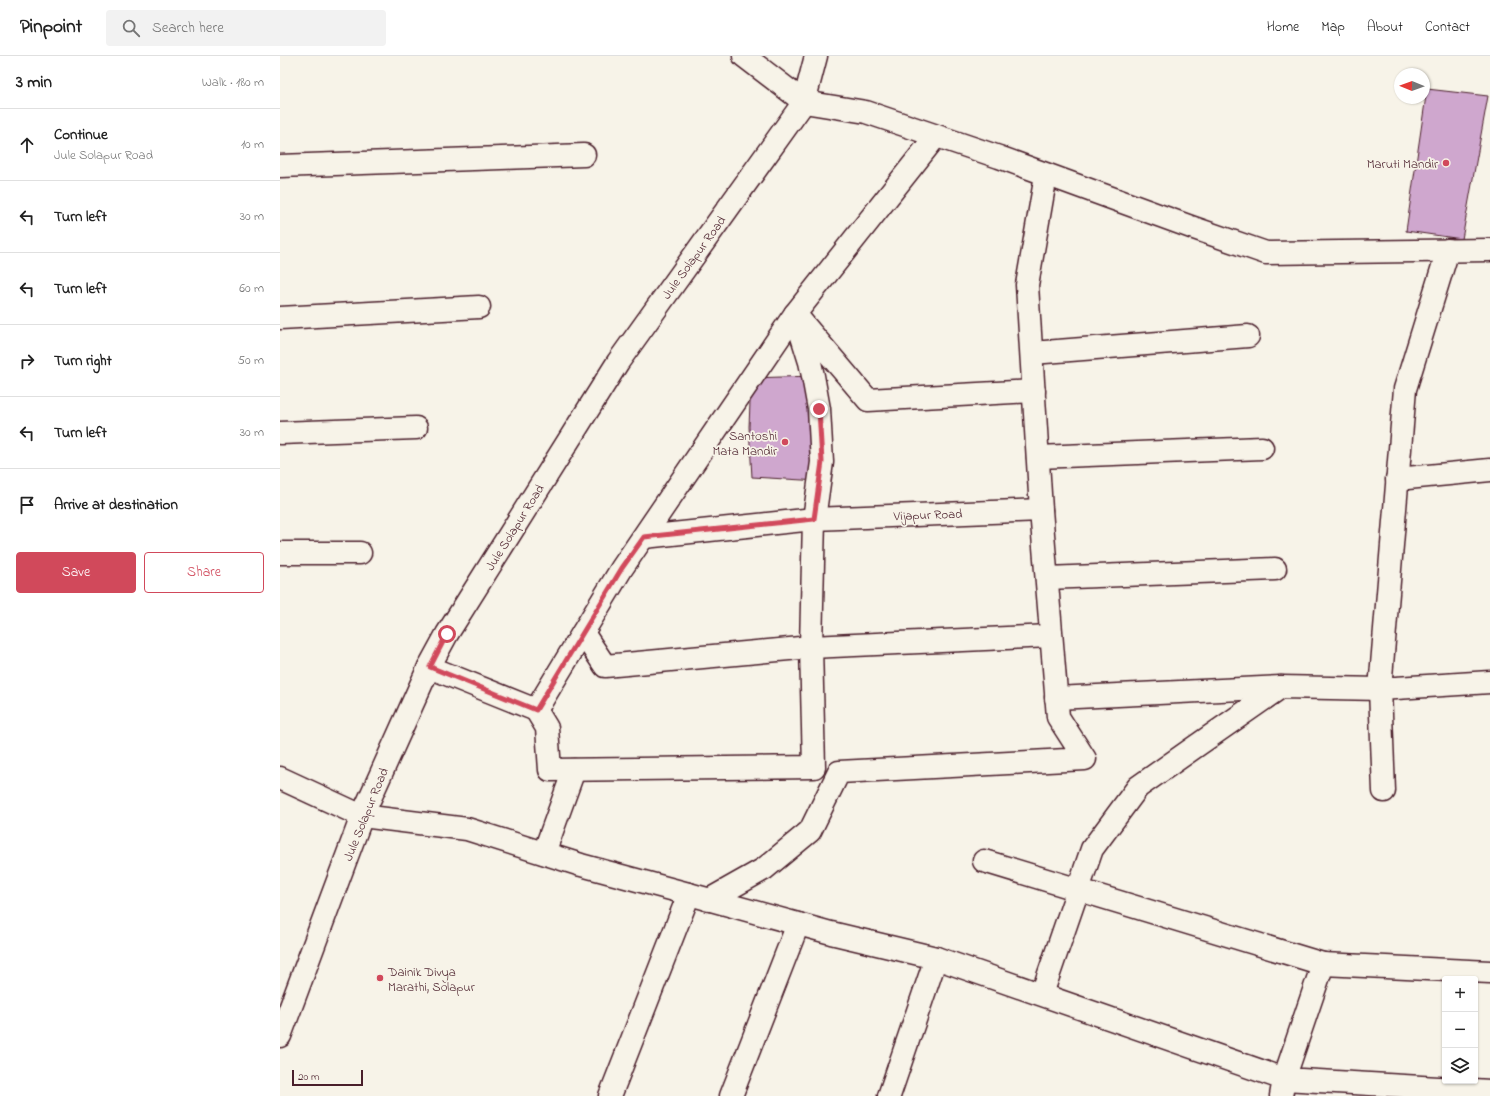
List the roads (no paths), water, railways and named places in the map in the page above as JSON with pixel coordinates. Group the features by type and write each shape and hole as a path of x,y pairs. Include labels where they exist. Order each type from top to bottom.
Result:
{"street":[{"path":"744,56 804,102 866,112 1266,253 1490,250"},
{"name":"Jule Solapur Road","path":"280,1036 362,816 430,667 447,634 618,362 804,102 816,56"},
{"path":"536,710 622,568 795,314 936,136"},
{"path":"280,166 584,155"},
{"path":"610,1096 699,897 764,869 810,831 839,772 1085,759 1058,717 1050,636 1041,510 1027,285 1046,175"},
{"path":"1384,791 1380,689 1405,389 1448,250"},
{"path":"280,318 479,306"},
{"path":"795,314 868,400 1034,391"},
{"path":"430,667 536,710 547,728 550,770 814,767 811,647 814,519 822,462 819,409 810,362 795,314"},
{"path":"1032,353 1248,336"},
{"path":"280,433 416,428"},
{"path":"1038,457 1262,448"},
{"path":"1397,479 1490,470"},
{"name":"Vijapur Road","path":"644,537 814,519 1041,510"},
{"path":"280,553 360,553"},
{"path":"1047,578 1275,569"},
{"path":"583,633 605,666 811,647 1050,636"},
{"path":"1056,698 1282,686 1380,689 1490,682"},
{"path":"1042,994 1092,849 1138,787 1282,686"},
{"path":"544,853 574,770"},
{"path":"280,778 362,816 467,830 699,897 798,924 936,958 1042,994 1283,1087 1490,1091"},
{"path":"984,861 1323,964 1490,972"},
{"path":"731,1096 798,924"},
{"path":"889,1096 936,958"},
{"path":"1283,1087 1323,964"}],"place":[{"name":"Maruti Mandir","path":"1446,163"},
{"name":"Santoshi Mata Mandir","path":"785,442"},
{"name":"Dainik Divya Marathi, Solapur","path":"380,978"}]}
